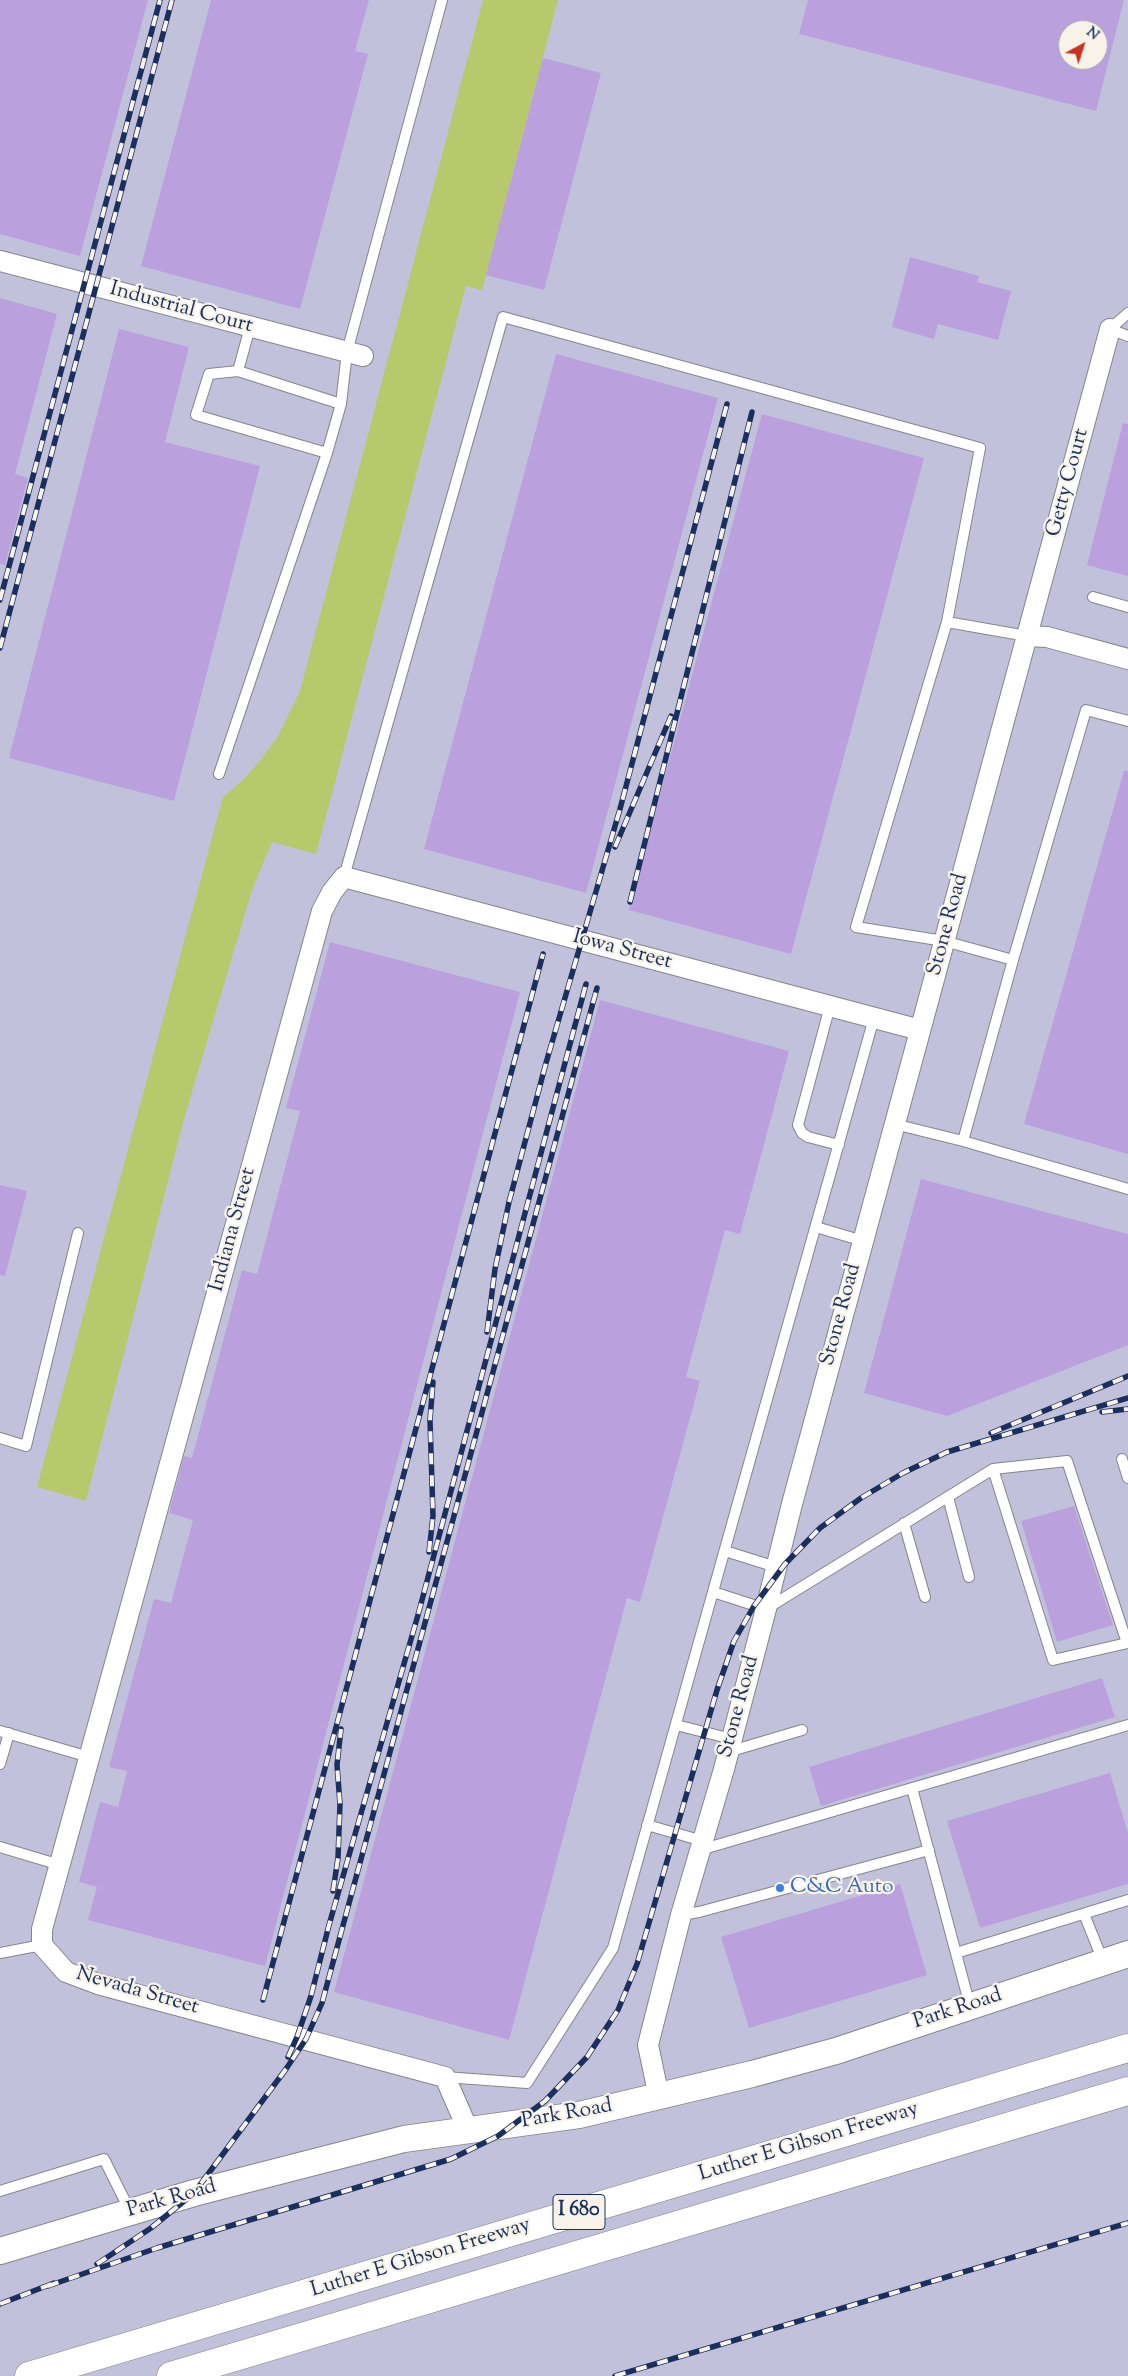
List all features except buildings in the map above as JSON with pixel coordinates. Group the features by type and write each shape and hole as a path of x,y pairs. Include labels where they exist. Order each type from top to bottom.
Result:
{"highway":[{"name":"Luther E Gibson Freeway","path":"29,2376 1128,2048"},
{"name":"Luther E Gibson Freeway","path":"172,2376 1128,2091"}],"street":[{"name":"Industrial Court","path":"0,261 355,354"},
{"name":"Getty Court","path":"1027,636 1119,332"},
{"path":"1027,636 1047,637 1128,659"},
{"name":"Stone Road","path":"660,2097 648,2045 682,1915 730,1746 894,1124 1027,636"},
{"name":"Iowa Street","path":"338,885 830,1006 920,1030"},
{"name":"Indiana Street","path":"89,1757 320,920 338,885"},
{"path":"42,1945 42,1929 89,1757"},
{"name":"Nevada Street","path":"42,1945 66,1972 98,1984 445,2077"},
{"name":"Park Road","path":"0,2251 194,2193 404,2139 579,2115 660,2097 836,2051 1128,1954"},
{"path":"445,2077 468,2130"}],"lane":[{"path":"219,774 342,404 442,0"},
{"path":"1119,332 1128,313"},
{"path":"338,885 503,316 980,448 947,622 856,927 944,941 1013,960"},
{"path":"238,371 250,327"},
{"path":"327,453 196,415 209,374 238,371 342,404"},
{"path":"1093,597 1128,607"},
{"path":"947,622 1027,636"},
{"path":"963,1141 1013,960 1086,710 1128,721"},
{"path":"830,1006 798,1125 808,1137 839,1145"},
{"path":"445,2077 527,2083 613,1948 874,1018"},
{"path":"894,1124 963,1141 1128,1189"},
{"path":"816,1227 863,1241"},
{"path":"0,1438 26,1446 78,1233"},
{"path":"1122,1460 1128,1478"},
{"path":"713,1592 766,1610 993,1469 1067,1461 1127,1643 1053,1660 993,1469"},
{"path":"948,1496 969,1577"},
{"path":"904,1523 925,1597"},
{"path":"725,1551 776,1567"},
{"path":"676,1725 730,1746 802,1730"},
{"path":"648,1825 702,1846 912,1788 1128,1725"},
{"path":"0,1764 4,1732 89,1757"},
{"path":"912,1788 970,2006"},
{"path":"0,1847 60,1865"},
{"path":"682,1915 929,1850"},
{"path":"956,1953 1128,1900"},
{"path":"1084,1914 1104,1963"},
{"path":"0,1953 42,1945"},
{"path":"0,2191 104,2159 130,2212"}],"shaded area":[{"path":"0,0 1128,0 1128,2376 0,2376"}],"green space":[{"path":"483,0 558,0 482,290 466,286 316,854 272,842 252,890 184,1119 86,1501 37,1487 223,797 244,779 278,736 300,691"}],"railway":[{"path":"0,600 160,0"},
{"path":"0,648 172,0"},
{"path":"487,1332 495,1269 509,1202 546,1063 620,809 727,404"},
{"path":"630,902 752,412"},
{"path":"615,847 671,716"},
{"path":"263,2000 543,954"},
{"path":"288,2057 311,1996 329,1925 418,1615 586,984"},
{"path":"97,2264 151,2228 194,2193 286,2069 306,2039 322,2003 597,988"},
{"path":"991,1433 1128,1376"},
{"path":"429,1552 433,1516 430,1420 433,1382"},
{"path":"48,2286 157,2248 451,2159 498,2136 545,2101 587,2057 618,2010 637,1964 717,1690 734,1641 754,1606 785,1564 820,1528 861,1498 903,1473 947,1452 1128,1398"},
{"path":"1102,1412 1128,1409"},
{"path":"333,1891 338,1858 340,1804 337,1765 341,1729"},
{"path":"615,2376 1128,2223"},
{"path":"0,2304 54,2283"}],"place":[{"name":"C&C Auto","path":"780,1888"}]}
